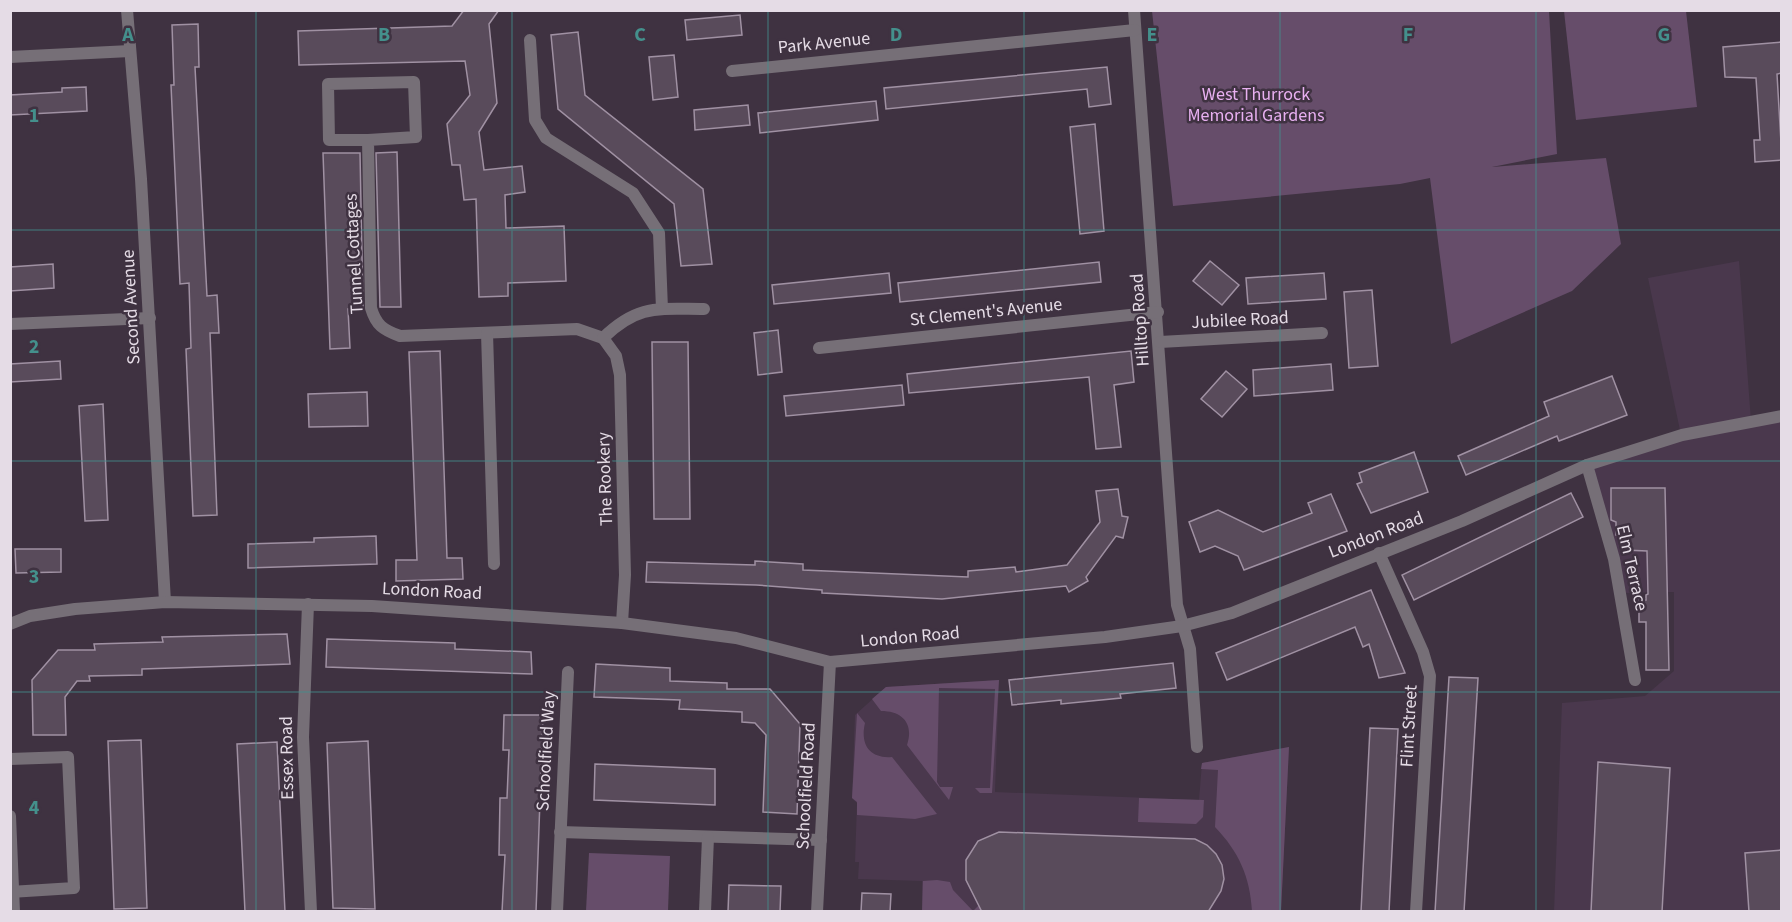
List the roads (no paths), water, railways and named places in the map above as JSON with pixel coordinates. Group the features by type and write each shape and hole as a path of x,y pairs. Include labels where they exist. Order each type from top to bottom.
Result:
{"street":[{"name":"Second Avenue","path":"127,10 150,318 165,602"},
{"name":"Hilltop Road","path":"1134,10 1158,312 1177,605 1190,649 1197,747"},
{"name":"Park Avenue","path":"732,71 1135,30"},
{"path":"530,40 535,120 546,138 633,193 659,233 662,309"},
{"path":"10,57 130,51"},
{"path":"414,82 416,137 368,140 329,140 328,84 414,82"},
{"name":"Tunnel Cottages","path":"368,140 371,308 375,322 387,331 400,336 578,329 603,338"},
{"path":"603,338 628,316 642,311 704,309"},
{"name":"St Clement's Avenue","path":"819,348 1158,312"},
{"path":"10,324 150,318"},
{"path":"487,333 494,564"},
{"name":"Jubilee Road","path":"1160,342 1322,333"},
{"name":"The Rookery","path":"603,338 616,356 620,375 625,575 622,623"},
{"name":"London Road","path":"10,624 30,616 75,609 165,602 308,604 461,610 622,623 736,638 830,662 908,653 1105,637 1182,626 1232,613 1462,521 1587,465 1682,435 1782,416"},
{"name":"Elm Terrace","path":"1587,465 1614,560 1635,680"},
{"name":"Flint Street","path":"1379,553 1423,652 1430,676 1416,912"},
{"name":"Essex Road","path":"308,604 303,736 311,912"},
{"name":"Schoolfield Road","path":"818,912 830,662"},
{"name":"Schoolfield Way","path":"557,912 568,672"},
{"path":"10,759 68,757 74,888 12,892"},
{"path":"10,816 14,912"},
{"name":"Schoolfield Way","path":"560,832 821,840"},
{"path":"705,912 708,837"}],"park label":[{"name":"West Thurrock Memorial Gardens","path":"1256,104"}]}
